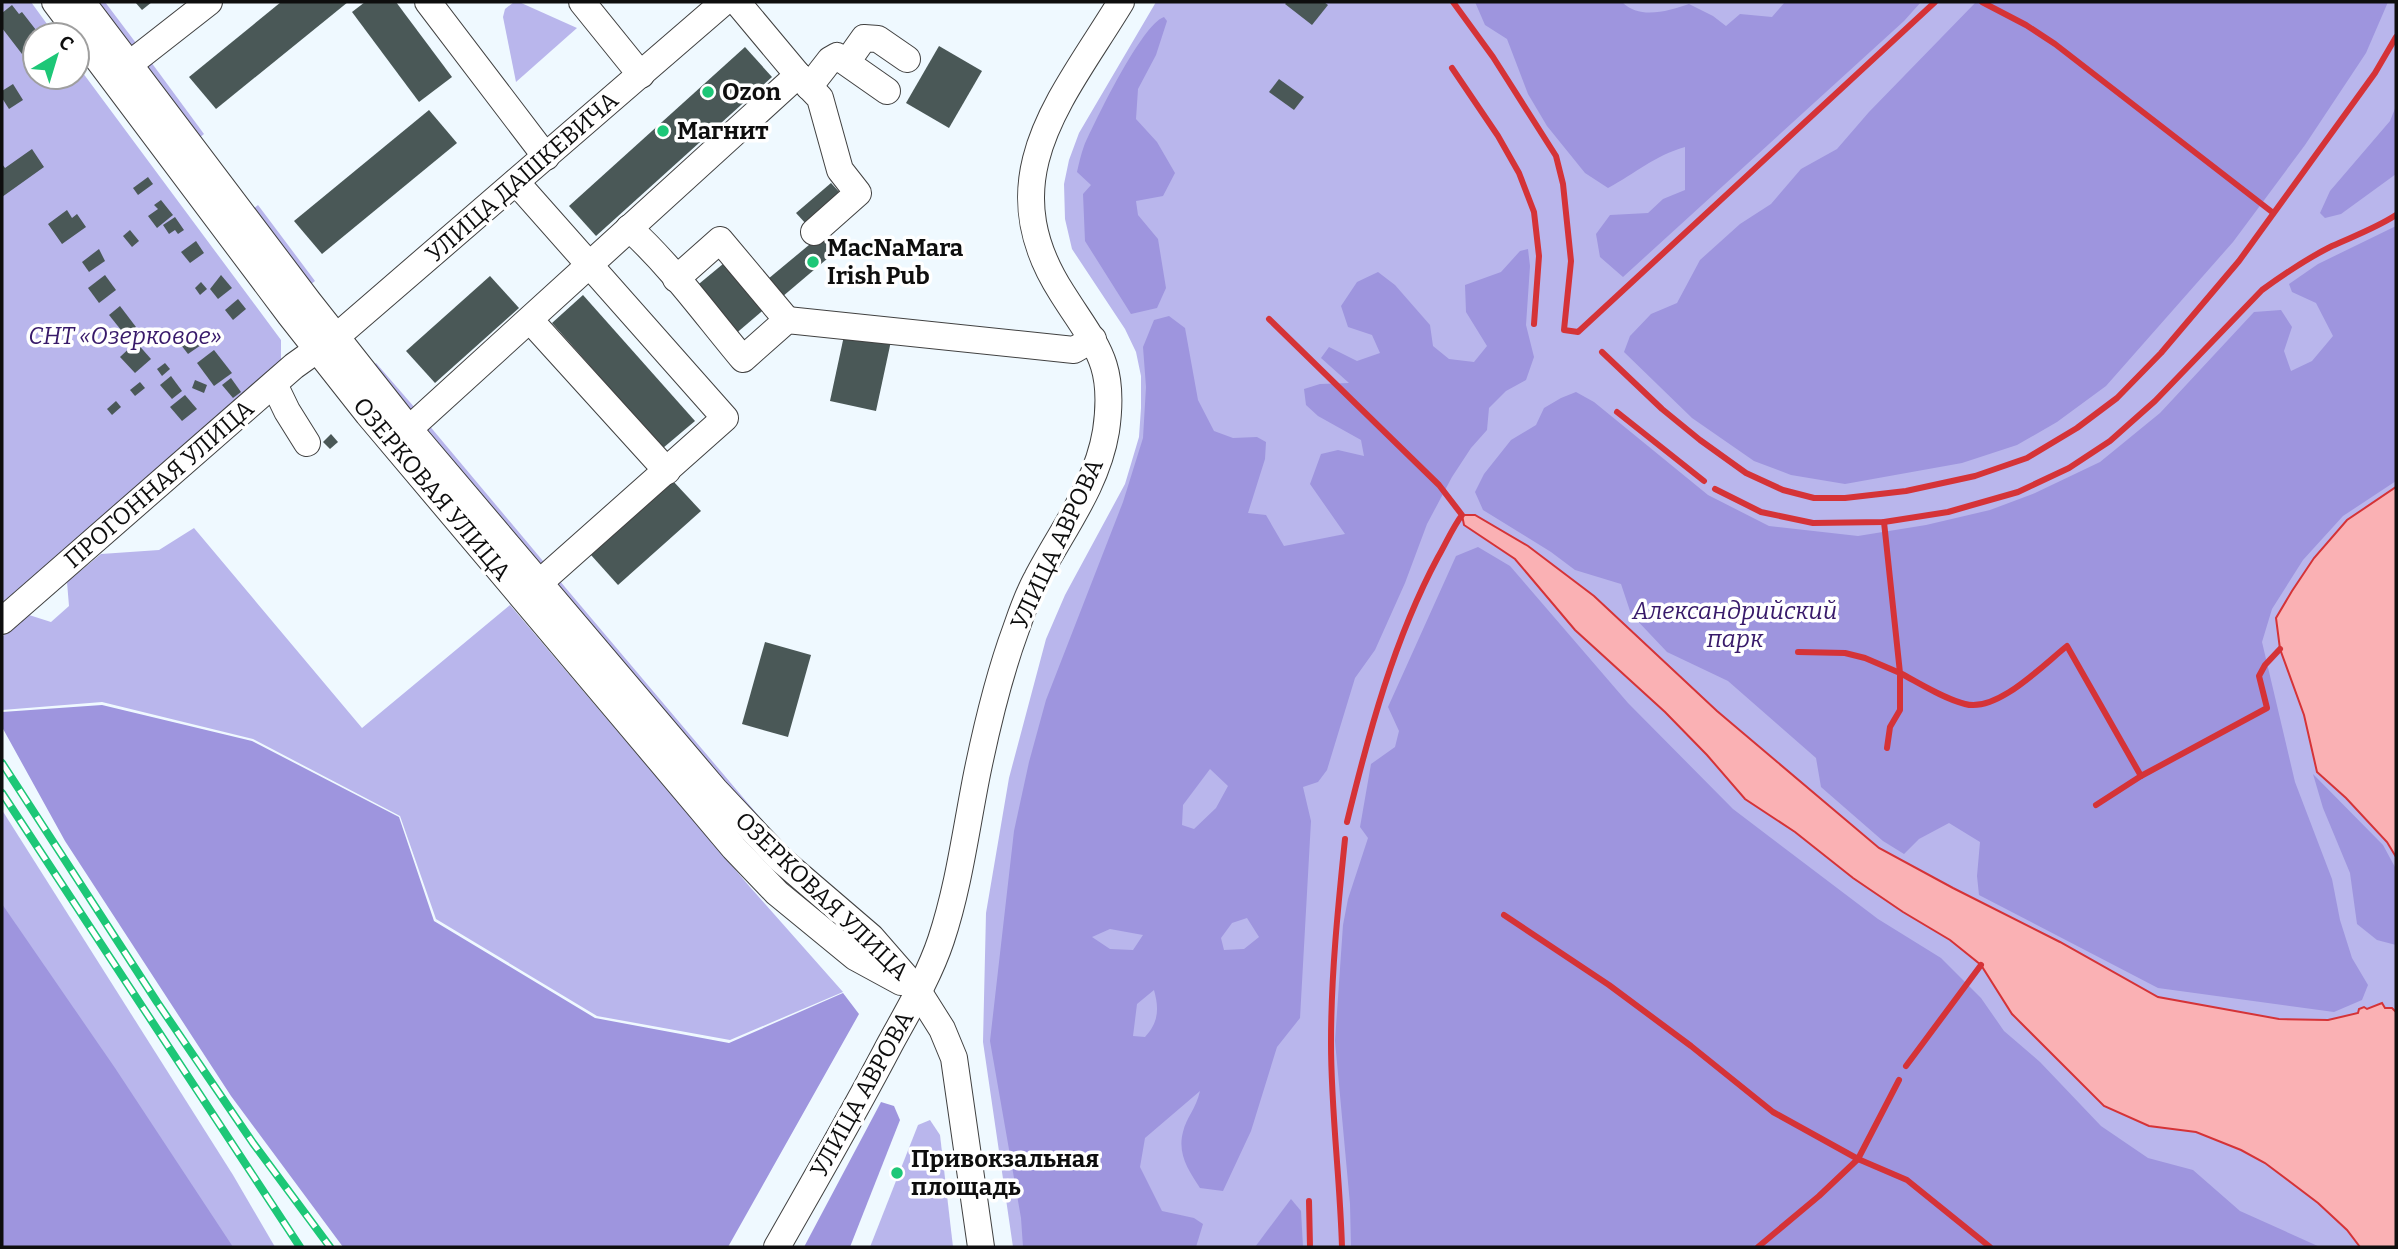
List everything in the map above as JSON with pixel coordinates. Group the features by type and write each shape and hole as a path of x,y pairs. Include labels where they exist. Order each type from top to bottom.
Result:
{"street":[{"name":"ОЗЕРКОВАЯ УЛИЦА","path":"55,2 121,71 327,343 409,429 734,848 777,893 855,957 918,991"},
{"name":"ОЗЕРКОВАЯ УЛИЦА","path":"82,2 121,71"},
{"path":"121,71 209,2"},
{"path":"428,2 546,157"},
{"path":"582,2 641,75"},
{"name":"УЛИЦА ДАШКЕВИЧА","path":"327,343 724,2"},
{"path":"737,2 820,98 840,170 858,193 814,232"},
{"name":"УЛИЦА АВРОВА","path":"777,1247 918,991 939,945 953,902 978,769 1016,628 1035,581 1095,472 1105,431 1108,382 1103,358 1043,260 1034,229 1032,174 1038,148 1050,117 1068,83 1121,2"},
{"path":"846,62 864,38 878,39 907,59"},
{"path":"409,429 629,229 830,60 837,56 887,91"},
{"path":"516,182 725,418 532,590"},
{"path":"629,229 658,254 743,359 787,320"},
{"path":"676,279 720,240 787,320 1074,350 1093,339"},
{"path":"530,320 667,471"},
{"name":"ОЗЕРКОВАЯ УЛИЦА","path":"327,343 368,414 532,590"},
{"name":"ПРОГОННАЯ УЛИЦА","path":"2,621 274,384 327,343"},
{"path":"274,384 307,443"},
{"path":"918,991 942,1029 954,1058 981,1247"}],"green space":[{"name":"СНТ «Озерковое»","path":"2,2 31,2 45,21 21,21 21,91 91,91 91,84 281,340 281,363 2,609"},
{"path":"96,2 105,2 139,47 134,51"},
{"path":"514,2 577,28 516,82 503,17 505,9"},
{"name":"Александрийский парк","path":"1156,2 2396,2 2396,1247 1013,1247 983,1042 986,913 1009,778 1046,639 1065,595 1125,484 1139,437 1141,408 1141,376 1136,352 1125,329 1072,249 1065,219 1064,184 1079,133"},
{"path":"1475,2 1622,2 1629,8 1646,12 1663,11 1689,4 1726,26 1740,14 1772,17 1785,2 1921,2 1904,21 1623,277 1600,257 1596,234 1610,215 1648,213 1663,199 1685,190 1685,147 1654,160 1608,188 1585,173 1547,126 1528,94 1507,39 1485,25"},
{"path":"1976,2 2388,2 2366,53 2305,145 2233,242 2106,386 2057,422 2017,445 1962,463 1845,484 1791,475 1754,461 1692,418 1624,352 1630,336 1651,314 1677,303 1700,260 1740,224 1771,204 1801,169 1837,149 1869,112"},
{"path":"1164,17 1167,21 1156,55 1138,89 1136,119 1157,142 1175,173 1163,196 1136,201 1138,215 1158,239 1166,288 1157,308 1131,314 1085,241 1083,194 1091,185 1077,172 1084,146 1120,75 1144,37"},
{"path":"151,62 204,134 199,138 145,67"},
{"path":"2396,106 2396,174 2341,214 2325,218 2320,213 2330,191 2390,121"},
{"path":"258,205 315,281 310,285 252,210"},
{"path":"2396,226 2396,481 2343,516 2303,560 2272,609 2262,642 2295,782 2332,879 2340,920 2352,958 2368,985 2362,1000 2334,1012 2158,988 1979,895 1977,876 1980,842 1949,823 1919,839 1904,854 1883,841 1821,787 1816,758 1728,681 1667,652 1631,614 1621,584 1575,570 1483,510 1475,492 1484,474 1511,440 1536,425 1544,408 1576,392 1594,402 1708,495 1769,526 1858,536 1926,525 1990,510 2035,493 2100,462 2160,413 2254,312 2281,310 2292,327 2284,351 2291,371 2312,361 2333,336 2316,303 2292,292 2289,284 2318,264"},
{"path":"1528,249 1530,266 1526,325 1534,357 1526,380 1506,391 1489,408 1487,430 1452,477 1427,524 1405,583 1375,650 1355,678 1327,770 1318,782 1303,787 1311,821 1300,1018 1277,1047 1251,1131 1223,1191 1200,1188 1183,1155 1183,1132 1200,1091 1145,1138 1140,1167 1162,1211 1194,1218 1203,1224 1196,1247 1023,1247 1021,1218 990,1041 1014,831 1046,700 1123,502 1143,438 1146,387 1143,347 1154,320 1169,316 1185,328 1198,400 1214,431 1233,438 1257,437 1266,442 1265,459 1248,513 1266,515 1284,546 1345,534 1310,484 1321,454 1338,450 1364,456 1361,440 1318,416 1306,405 1304,389 1320,384 1349,383 1321,358 1329,347 1357,361 1380,353 1372,335 1348,327 1341,306 1357,282 1378,272 1395,285 1430,325 1433,346 1449,359 1474,362 1487,346 1466,312 1465,285 1501,272 1520,251","holes":["1210,769 1228,786 1216,808 1194,829 1182,825 1183,805","1247,918 1259,937 1244,949 1224,950 1221,938 1232,923","1110,929 1143,935 1133,950 1110,949 1092,937","1154,990 1157,1015 1145,1037 1133,1036 1137,1004"]},
{"path":"376,363 415,408 410,413 371,367"},
{"path":"428,424 548,567 543,571 423,428"},
{"path":"194,528 362,728 510,605 843,992 730,1040 597,1016 436,919 400,816 253,739 102,702 2,710 2,637 29,615 51,622 69,606 67,582 101,554 159,550"},
{"path":"1478,547 1510,566 1628,703 1733,809 1878,919 1941,958 1981,998 2004,1031 2040,1062 2101,1126 2148,1158 2193,1170 2240,1211 2320,1247 1351,1247 1350,1204 1335,1041 1343,925 1348,899 1368,838 1360,827 1371,764 1395,747 1399,731 1388,707 1456,556"},
{"path":"559,580 790,853 785,858 554,585"},
{"path":"102,705 252,741 399,817 434,921 595,1018 729,1043 843,993 859,1014 728,1247 343,1247 231,1096 65,841 2,727 2,712"},
{"path":"2313,774 2383,845 2396,869 2396,945 2377,940 2357,924 2350,873 2323,808"},
{"path":"2,810 233,1175 275,1247 221,1247 2,924"},
{"path":"2,904 115,1068 233,1247 2,1247"},
{"path":"881,1102 894,1106 900,1120 850,1247 804,1247"},
{"path":"930,1120 940,1135 953,1247 870,1247 918,1125"},
{"path":"1291,1199 1301,1211 1303,1247 1255,1247"}],"shaded area":[{"path":"2396,487 2396,857 2387,842 2346,798 2317,772 2304,715 2280,649 2276,618 2314,558 2347,520"},
{"path":"1462,515 1475,515 1528,546 1594,596 1717,711 1879,848 2060,942 2158,997 2279,1019 2328,1020 2358,1013 2359,1009 2382,1003 2385,1008 2392,1008 2396,1012 2396,1247 2360,1247 2347,1230 2318,1203 2265,1163 2241,1150 2196,1132 2149,1126 2104,1106 2012,1014 1981,965 1950,940 1853,878 1795,832 1745,799 1665,712 1575,630 1515,559 1464,525"}],"building":[{"path":"135,2 152,2 142,10"},
{"path":"281,2 348,2 216,109 189,77"},
{"path":"365,2 396,2 452,77 419,102 352,12"},
{"path":"1324,2 1328,5 1312,25 1285,4"},
{"path":"12,5 29,21 21,21 21,53 2,28 2,13"},
{"path":"939,46 982,71 949,128 906,103"},
{"path":"745,47 772,77 596,236 569,206"},
{"path":"1279,79 1304,97 1294,110 1269,92"},
{"path":"13,84 23,100 9,109 2,98 2,91"},
{"path":"429,110 457,143 322,254 294,221"},
{"path":"32,149 44,167 2,197 2,164 5,168"},
{"path":"148,177 153,184 138,195 133,188"},
{"path":"831,183 842,195 807,225 796,213"},
{"path":"161,200 173,215 157,228 148,216 158,209 154,205"},
{"path":"67,210 72,218 77,214 86,227 62,244 48,224"},
{"path":"175,217 184,230 178,234 175,230 169,234 163,225"},
{"path":"130,230 139,241 132,247 123,236"},
{"path":"827,230 841,247 782,297 768,279"},
{"path":"196,241 204,253 190,263 181,252"},
{"path":"99,249 105,261 89,272 82,262"},
{"path":"729,259 768,306 733,336 694,288"},
{"path":"105,275 116,290 99,303 88,288"},
{"path":"221,275 232,288 218,299 210,289"},
{"path":"490,276 519,308 435,383 406,351"},
{"path":"201,282 207,289 200,295 195,288"},
{"path":"583,295 695,421 663,448 552,323"},
{"path":"238,299 246,309 233,320 225,310"},
{"path":"120,306 136,327 125,335 109,315"},
{"path":"845,331 891,341 876,411 830,401"},
{"path":"194,336 201,345 188,354 181,345"},
{"path":"136,342 151,359 135,373 120,357"},
{"path":"214,350 232,373 214,386 197,363"},
{"path":"165,363 170,369 162,376 157,369"},
{"path":"171,376 182,391 172,399 160,385"},
{"path":"231,378 241,392 233,398 222,385"},
{"path":"195,380 207,385 204,393 192,388"},
{"path":"140,382 145,388 135,396 130,390"},
{"path":"185,395 197,409 182,421 170,407"},
{"path":"116,401 121,407 112,415 107,409"},
{"path":"331,434 338,442 330,449 323,442"},
{"path":"673,481 701,511 618,585 591,555"},
{"path":"765,642 811,655 788,737 742,724"}],"waterway":[{"path":"1453,2 1493,57 1556,156 1563,184 1571,261 1564,330 1578,332 1935,2"},
{"path":"1982,2 2055,44 2272,212"},
{"path":"1602,352 1662,409 1746,473 1783,490 1814,498 1845,498 1906,491 1975,476 2027,458 2077,428 2117,398 2161,353 2239,261 2375,73 2396,37"},
{"path":"1452,68 1498,136 1519,173 1534,212 1539,256 1534,324"},
{"path":"1715,489 1761,512 1813,523 1884,522 1948,512 2018,492 2069,468 2110,441 2155,401 2262,290 2314,256 2396,215"},
{"path":"1269,319 1439,485 1462,515 1422,588 1408,620 1384,686 1347,822"},
{"path":"1617,412 1704,481"},
{"path":"1884,522 1900,673 1949,698 1978,705 2005,695 2019,686 2067,646 2141,776 2267,708 2259,676 2280,649"},
{"path":"1798,652 1845,653 1865,658 1900,673 1900,710 1890,727 1887,748"},
{"path":"2096,805 2141,776"},
{"path":"1342,1247 1332,1094 1331,1018 1345,839"},
{"path":"1504,915 1609,985 1773,1112 1858,1159 1907,1180 1990,1247"},
{"path":"1906,1066 1981,965"},
{"path":"1758,1247 1858,1159 1899,1080"},
{"path":"1309,1201 1310,1247"}],"railway":[{"path":"2,763 157,1002 253,1143 330,1247"},
{"path":"2,793 300,1247"}],"place":[{"name":"Ozon","path":"708,92"},
{"name":"Магнит","path":"663,131"},
{"name":"MacNaMara Irish Pub","path":"813,262"},
{"name":"Привокзальная площадь","path":"897,1173"}]}
